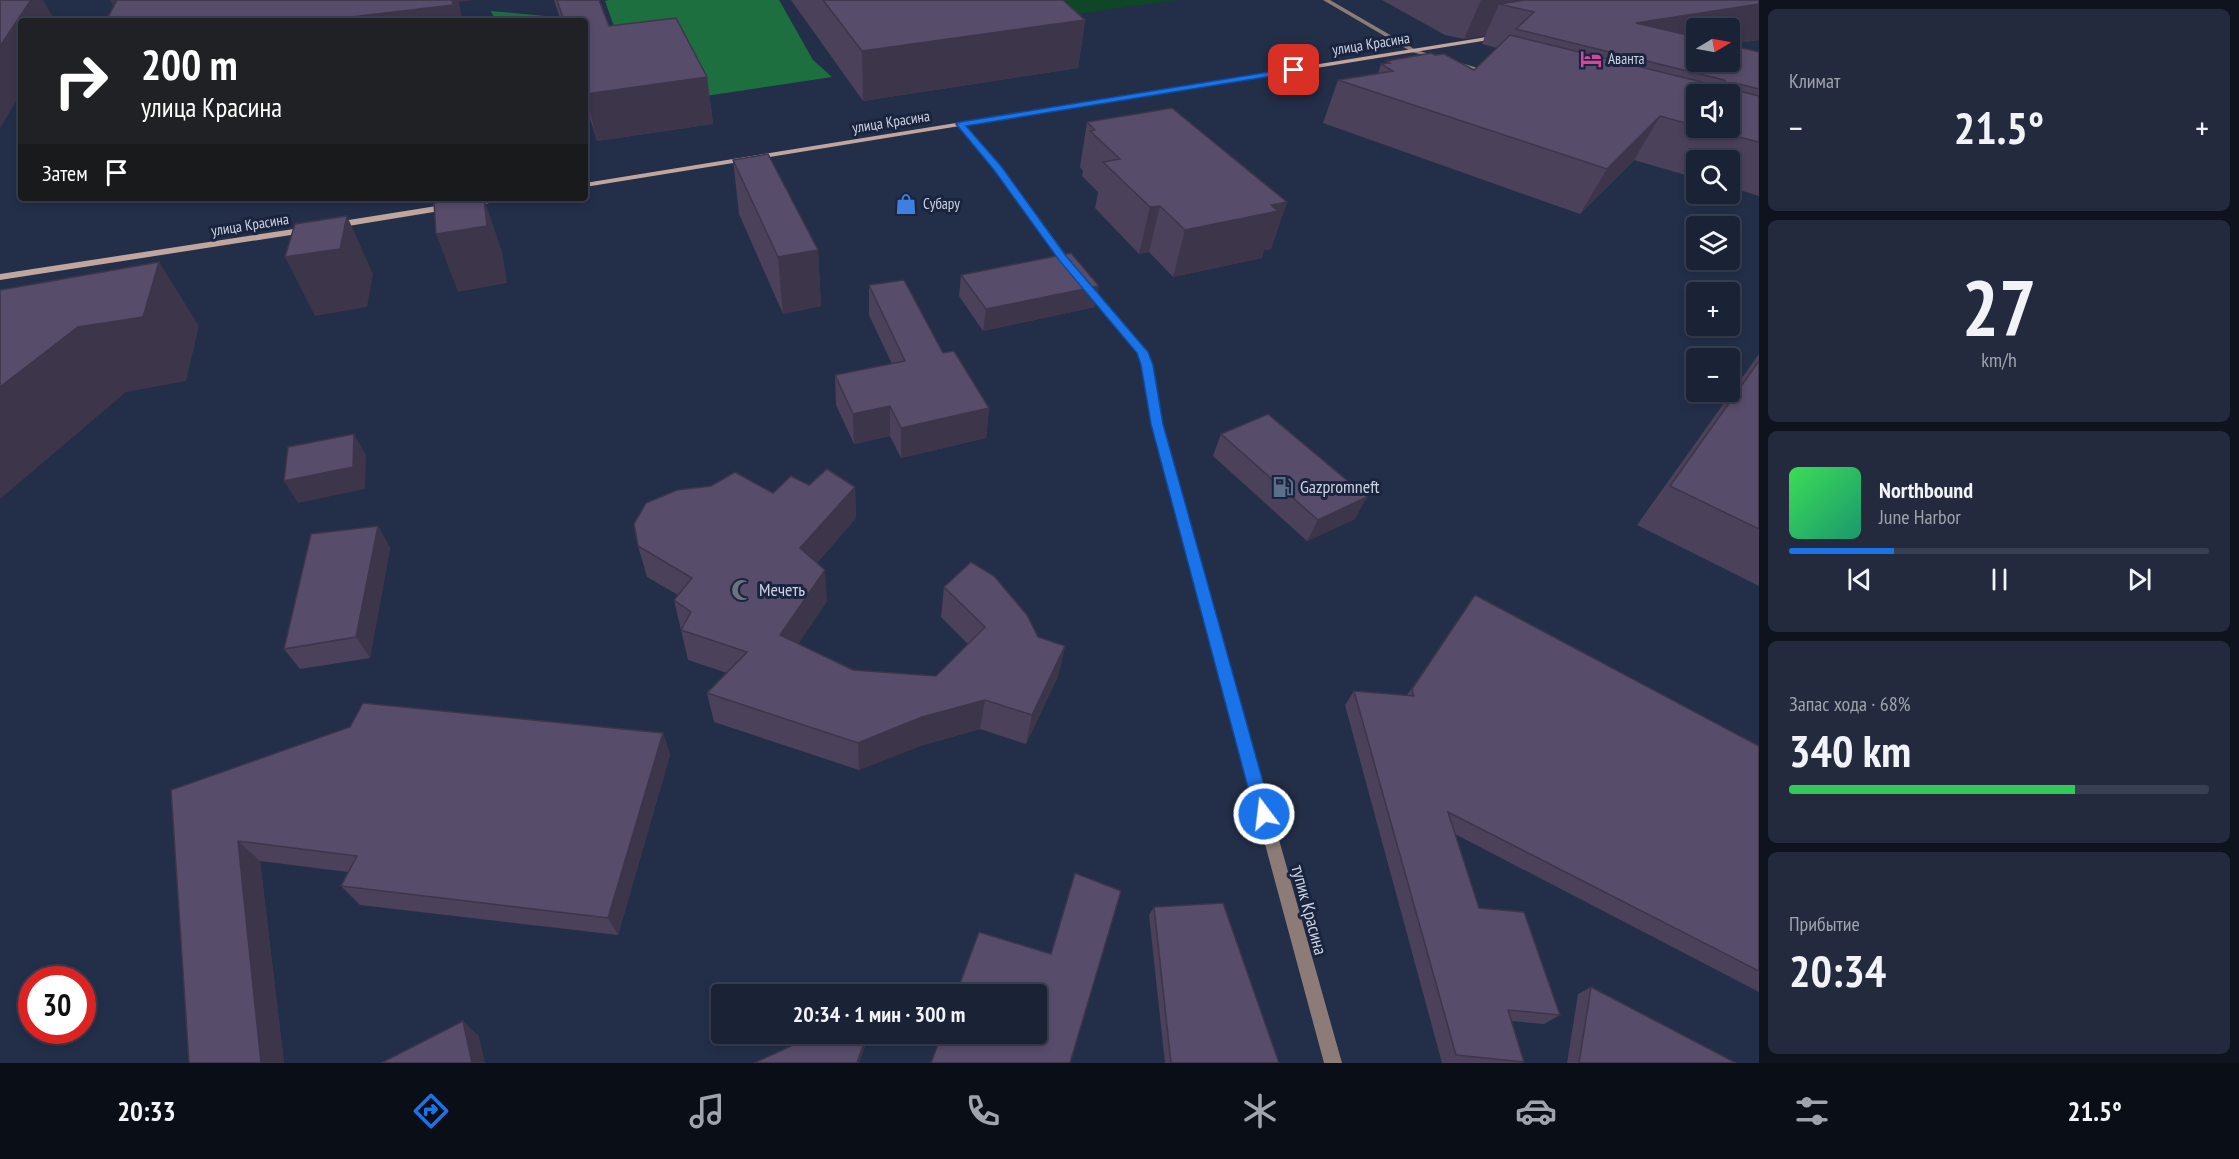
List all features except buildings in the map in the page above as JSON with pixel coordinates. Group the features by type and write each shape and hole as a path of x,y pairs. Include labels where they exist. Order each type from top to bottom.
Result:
{"main road":[{"name":"улица Красина","path":"588,185 1512,35"},
{"path":"327,226 485,201"},
{"name":"улица Красина","path":"0,277 315,228"}],"street":[{"path":"1326,0 1414,51 1496,73"},
{"name":"тупик Красина","path":"960,124 998,168 1063,258 1142,352 1147,365 1160,436 1333,1063"}],"green space":[{"path":"779,0 813,60 832,77 588,114 588,89 634,83 605,1"},
{"path":"1037,0 1177,0 1055,17"},
{"path":"491,11 545,16 546,18 494,18"}],"place":[{"name":"Аванта","path":"1591,59"},
{"name":"Субару","path":"906,204"},
{"name":"Gazpromneft","path":"1283,487"},
{"name":"Мечеть","path":"742,590"}],"route":[{"path":"1264,814 1157,424 1147,365 1142,352 1063,258 998,168 960,124 1294,70"}]}
